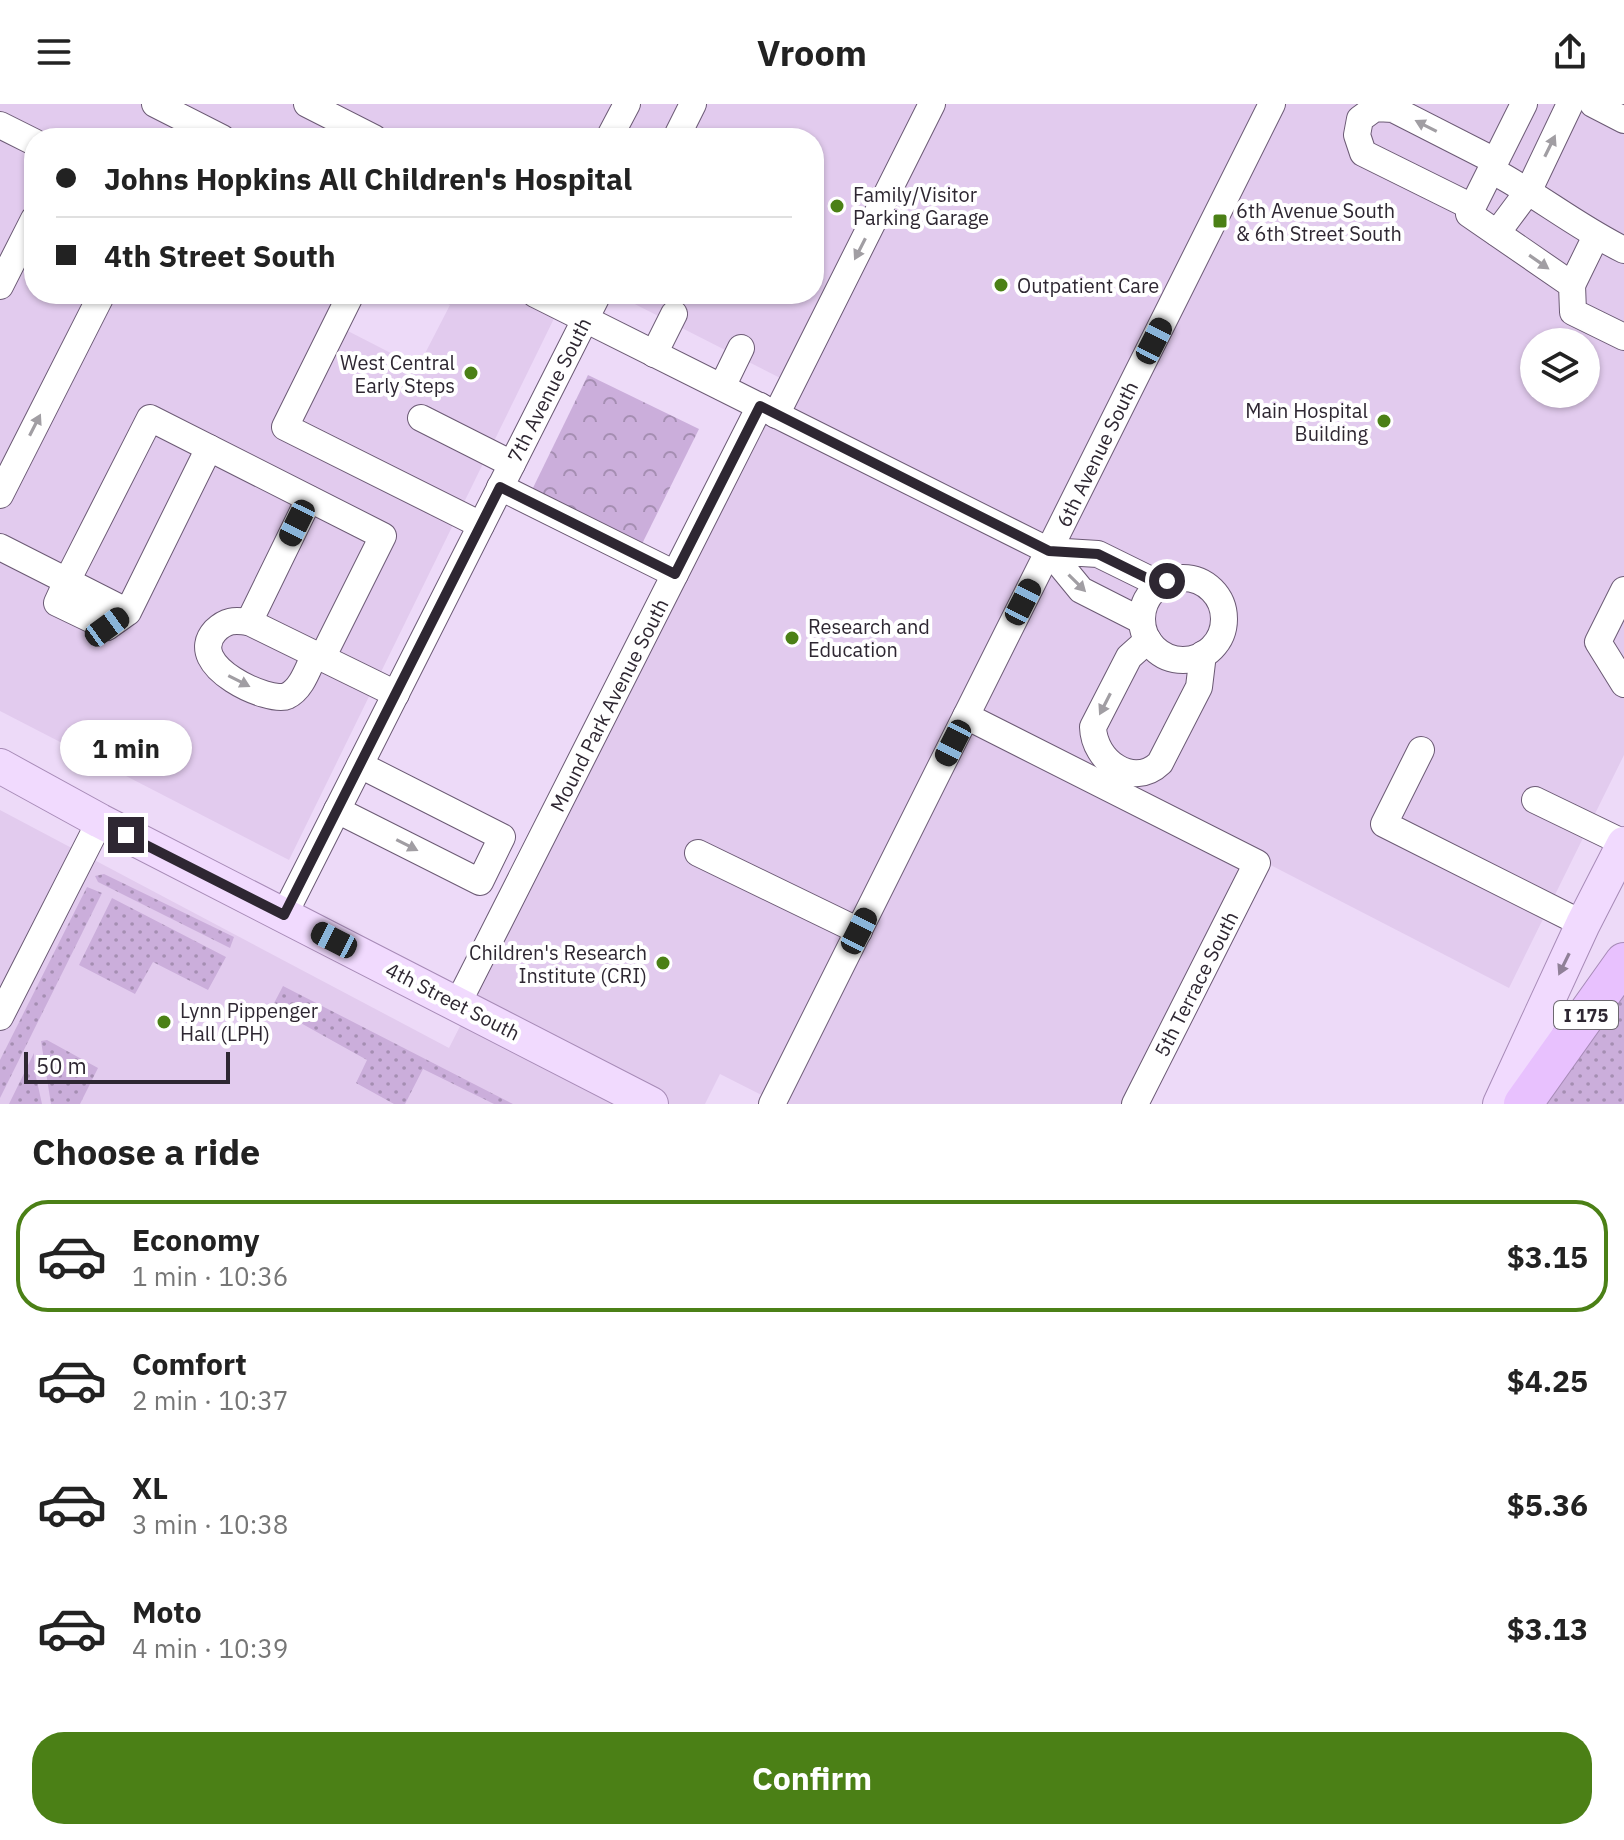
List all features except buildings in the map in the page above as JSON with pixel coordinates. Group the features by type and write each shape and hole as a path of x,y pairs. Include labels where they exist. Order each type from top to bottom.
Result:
{"highway":[{"name":"I 175","path":"1523,1104 1624,962"}],"main road":[{"name":"4th Street South","path":"0,766 100,821 651,1104"},
{"path":"1500,1104 1583,924 1624,844"}],"street":[{"path":"0,110 3,104"},
{"path":"155,104 190,121"},
{"path":"307,104 354,128"},
{"path":"614,128 627,104"},
{"path":"681,128 693,104"},
{"name":"Mound Park Avenue South","path":"458,1003 675,574 768,410 932,104"},
{"name":"6th Avenue South","path":"772,1104 1272,104"},
{"path":"1524,104 1469,214 1572,285"},
{"path":"1497,233 1529,190 1570,104"},
{"path":"1593,104 1624,120"},
{"path":"1472,207 1363,153 1357,135 1360,119 1375,108 1393,109 1493,166 1596,236 1624,250"},
{"path":"0,125 24,137"},
{"path":"1596,236 1572,285 1573,312 1624,337"},
{"path":"0,286 24,239"},
{"path":"0,495 97,304"},
{"path":"346,304 285,427 481,525"},
{"path":"555,304 1049,551 1098,554 1161,585"},
{"name":"7th Avenue South","path":"284,915 593,304"},
{"path":"654,354 674,314"},
{"path":"722,387 741,348"},
{"path":"67,581 150,418 383,536 318,656 297,690 285,698 272,698 219,671 210,660 210,636 220,625 231,620 249,622 318,656 396,694"},
{"path":"421,418 506,476 675,574"},
{"path":"0,547 128,612 209,448"},
{"path":"249,622 309,499"},
{"path":"1049,551 1081,590 1145,631 1165,656 1191,659 1214,646 1224,621 1222,607 1207,585 1194,579 1180,578 1161,585 1147,599 1145,631 1093,727 1093,739 1107,761 1129,773 1141,775 1152,771 1160,763 1199,687 1203,654"},
{"path":"1624,590 1598,642 1624,684"},
{"name":"5th Terrace South","path":"966,716 1257,863 1135,1104"},
{"path":"1421,750 1384,824 1583,924"},
{"path":"337,810 480,882 502,837 360,765"},
{"path":"1535,800 1624,844"},
{"path":"0,1017 10,970 100,821"},
{"path":"698,853 859,931"}],"shaded area":[{"path":"0,104 1624,104 1624,755 1509,988 1249,854 1122,1104 779,1104 720,1074 705,1104 0,1104 0,810 449,1048 786,381 635,304 824,304 824,128 24,128 24,304 356,304 344,329 418,367 448,304 561,304 289,860 0,711"}],"green space":[{"path":"588,375 699,429 641,546 531,492"},
{"path":"104,874 234,937 230,948 98,882 95,876"},
{"path":"87,887 102,893 0,1098 0,1060"},
{"path":"112,898 226,957 208,990 153,962 135,994 79,965"},
{"path":"283,986 513,1104 494,1104 423,1069 405,1104 394,1104 356,1083 367,1060 272,1007"},
{"path":"1624,993 1624,1104 1546,1104"},
{"path":"47,1040 98,1068 80,1104 51,1104 41,1041"},
{"path":"34,1053 42,1104 9,1104"}],"place":[{"name":"Family/Visitor Parking Garage","path":"837,206"},
{"name":"6th Avenue South & 6th Street South","path":"1220,221"},
{"name":"Outpatient Care","path":"1001,285"},
{"name":"West Central Early Steps","path":"471,373"},
{"name":"Main Hospital Building","path":"1384,421"},
{"name":"Research and Education","path":"792,638"},
{"name":"Children's Research Institute (CRI)","path":"663,963"},
{"name":"Lynn Pippenger Hall (LPH)","path":"164,1022"}],"route":[{"path":"126,835 284,915 500,487 675,574 760,406 1049,551 1098,554 1161,585 1167,581"}]}
